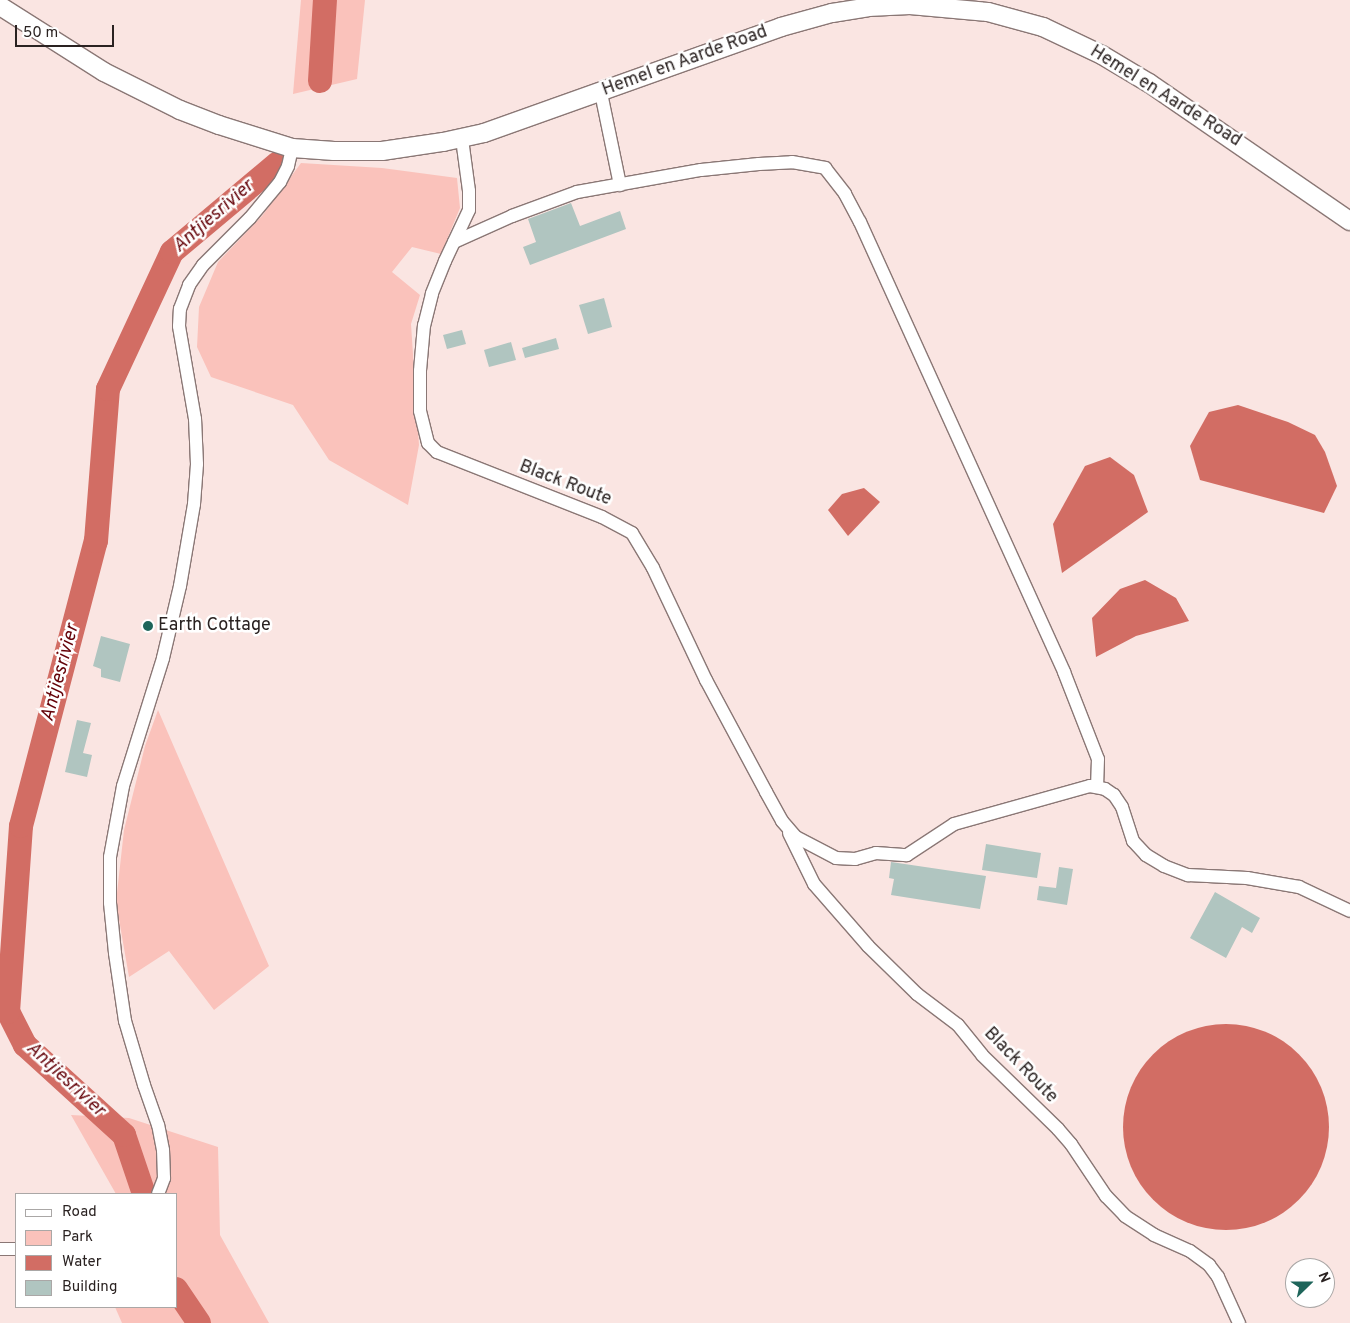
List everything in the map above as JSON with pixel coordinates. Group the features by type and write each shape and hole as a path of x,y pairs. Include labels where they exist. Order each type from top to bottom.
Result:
{"main road":[{"name":"Hemel en Aarde Road","path":"0,6 135,89 219,125 292,148 382,151 462,139 601,93 781,27 851,9 910,5 988,12 1043,27 1117,64 1150,83 1237,141 1350,221"}],"street":[{"path":"601,93 620,185"},
{"name":"Black Route","path":"462,139 469,191 469,210 432,294 424,325 420,371 420,411 428,443 437,452 602,517 632,533 653,568 706,680 798,848 814,884 868,946 917,994 958,1025 982,1055 1058,1129 1071,1144 1106,1196 1125,1216 1154,1235 1190,1251 1209,1265 1218,1277 1240,1323"},
{"path":"158,1193 164,1178 163,1150 158,1125 125,1021 114,953 110,903 110,857 124,786 163,658 180,586 194,504 197,464 195,419 179,326 180,309 189,285 204,265 250,218 280,182 288,166 292,148"},
{"path":"454,242 569,194 700,170 759,164 792,162 825,168 845,194 860,222 1064,672 1098,759 1097,787 1105,788 1114,795 1122,808 1133,841 1146,855 1164,866 1188,875 1247,878 1298,887 1350,911"},
{"name":"Black Route","path":"782,821 796,836 836,858 855,860 876,853 907,855 954,824 1090,786 1097,787"},
{"path":"0,1249 15,1249"}],"green space":[{"path":"301,0 365,0 357,79 293,94"},
{"path":"301,163 382,168 457,178 460,208 441,254 412,247 392,272 420,295 411,324 419,445 408,505 329,460 293,405 211,377 197,347 199,307 218,262 262,216"},
{"path":"158,710 269,966 214,1010 169,951 129,977 116,902 124,830 145,746"},
{"path":"71,1115 129,1118 218,1147 220,1235 269,1323 122,1323 115,1308 178,1308 178,1193 115,1193"}],"water":[{"path":"1238,405 1288,422 1315,435 1325,452 1337,486 1324,513 1200,480 1190,446 1209,412"},
{"path":"1110,457 1134,475 1148,512 1062,573 1053,524 1085,466"},
{"path":"864,488 880,502 848,536 828,510 842,494"},
{"path":"1145,580 1176,598 1189,621 1136,636 1096,657 1092,618 1120,589"},
{"path":"1226,1024 1246,1026 1265,1032 1274,1036 1299,1054 1317,1079 1321,1088 1327,1107 1329,1127 1327,1147 1321,1166 1317,1175 1299,1200 1274,1218 1265,1222 1246,1228 1226,1230 1206,1228 1187,1222 1178,1218 1153,1200 1135,1175 1131,1166 1125,1147 1123,1127 1125,1107 1131,1088 1135,1079 1153,1054 1178,1036 1187,1032 1206,1026"}],"building":[{"path":"571,203 580,226 620,211 626,229 530,265 523,247 536,242 528,219"},
{"path":"604,298 612,327 588,334 579,305"},
{"path":"462,330 466,344 447,349 443,335"},
{"path":"556,338 559,349 525,358 522,348"},
{"path":"511,342 516,360 489,367 484,350"},
{"path":"101,636 130,644 120,682 101,677 101,669 93,666"},
{"path":"77,720 91,723 83,753 92,755 87,777 65,772"},
{"path":"986,844 1041,853 1037,878 982,870"},
{"path":"891,862 986,876 980,909 891,895 894,879 889,878"},
{"path":"1059,867 1073,869 1067,905 1037,900 1039,886 1056,888"},
{"path":"1215,892 1260,918 1252,933 1242,927 1226,958 1190,938"}],"waterway":[{"name":"Antjiesrivier","path":"320,81 325,0"},
{"name":"Antjiesrivier","path":"144,1193 124,1135 25,1045 8,1012 21,826 96,541 108,389 172,252 278,163"},
{"name":"Antjiesrivier","path":"178,1292 199,1323"}],"place":[{"name":"Earth Cottage","path":"148,626"}]}
